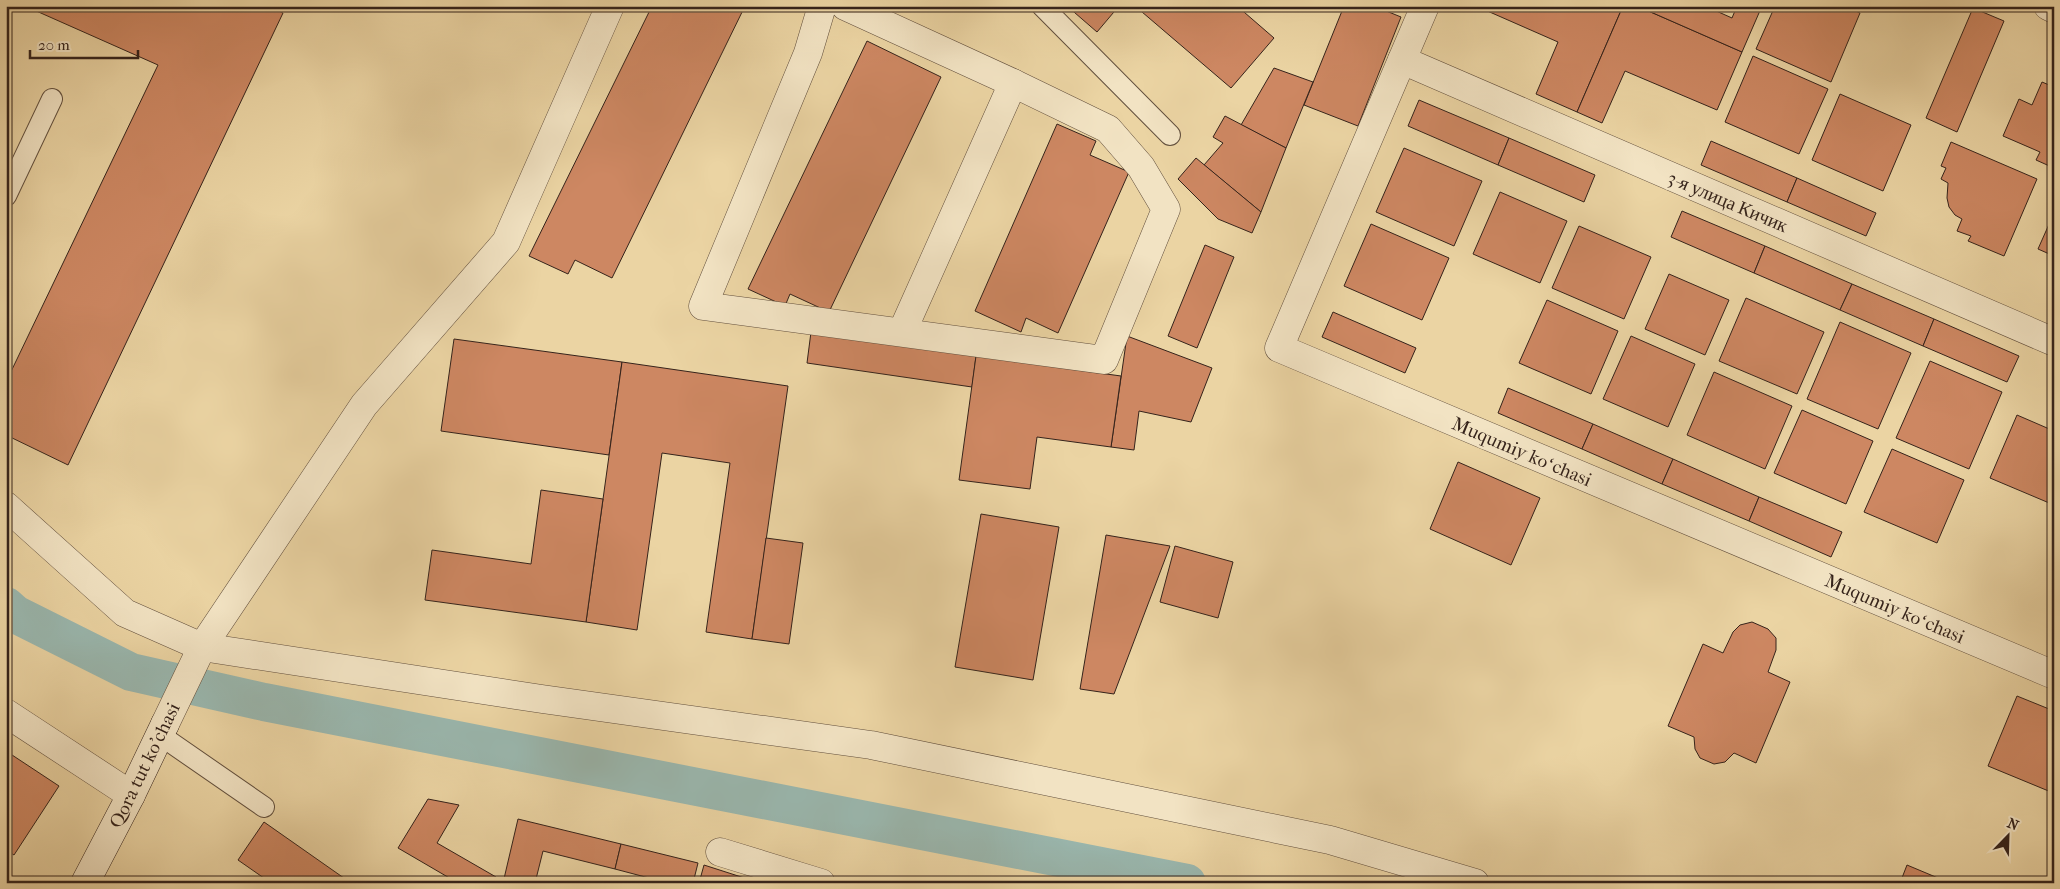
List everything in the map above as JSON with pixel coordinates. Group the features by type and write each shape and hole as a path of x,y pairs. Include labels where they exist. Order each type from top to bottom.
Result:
{"street":[{"name":"Qora tut ko'chasi","path":"85,883 131,796 201,648 364,405 506,242 610,6"},
{"path":"822,6 808,53 703,306 1104,360 1166,209 1141,166 1108,129 845,6"},
{"path":"1402,60 1425,6"},
{"path":"2048,6 2054,9"},
{"name":"3-я улица Кичик","path":"1402,60 2054,342"},
{"name":"Muqumiy koʻchasi","path":"1402,60 1279,348 2054,675"},
{"path":"902,332 1013,83"},
{"path":"6,506 124,613 201,648 542,699 871,744 1330,840 1474,883"},
{"path":"6,713 131,796"},
{"path":"720,852 821,883"}],"lane":[{"path":"1042,6 1170,135"},
{"path":"6,196 52,99"},
{"path":"162,730 264,808"}],"building":[{"path":"25,6 268,6 283,13 68,465 6,435 6,382 158,65"},
{"path":"652,6 745,6 612,278 575,260 568,274 529,256"},
{"path":"1067,6 1119,6 1097,32"},
{"path":"1135,6 1237,6 1274,38 1231,88"},
{"path":"1344,6 1374,6 1401,17 1358,126 1304,105"},
{"path":"1476,6 1623,6 1577,112 1536,94 1558,42"},
{"path":"1623,6 1637,6 1742,52 1717,110 1625,71 1602,123 1577,112"},
{"path":"1637,6 1705,6 1732,18 1737,6 1762,6 1742,52"},
{"path":"1775,6 1845,6 1860,13 1831,82 1756,49"},
{"path":"1973,8 2004,21 1957,132 1926,118"},
{"path":"867,41 941,77 829,312 790,294 785,306 748,289"},
{"path":"1753,56 1828,89 1799,154 1725,122"},
{"path":"1274,68 1313,82 1286,148 1241,125"},
{"path":"2042,82 2054,87 2054,168 2036,160 2040,152 2003,136 2019,99 2032,105"},
{"path":"1840,94 1911,125 1883,191 1812,160"},
{"path":"1419,100 1509,138 1498,165 1408,126"},
{"path":"1225,116 1286,148 1261,212 1204,165 1223,143 1213,137"},
{"path":"1057,124 1096,141 1090,155 1129,172 1058,333 1026,318 1021,332 975,311"},
{"path":"1509,138 1595,175 1584,202 1498,165"},
{"path":"1711,141 1797,178 1787,202 1701,165"},
{"path":"1951,142 2037,179 2004,256 1968,241 1971,236 1957,231 1962,219 1955,215 1949,207 1947,198 1948,183 1941,179 1946,168 1941,166"},
{"path":"1404,148 1482,181 1454,246 1376,212"},
{"path":"1196,158 1261,212 1252,233 1218,219 1178,179"},
{"path":"1797,178 1876,213 1866,236 1787,202"},
{"path":"1500,192 1567,221 1540,283 1473,254"},
{"path":"1682,211 1765,246 1754,273 1671,237"},
{"path":"2054,213 2054,256 2038,249"},
{"path":"1371,224 1449,258 1422,320 1344,286"},
{"path":"1579,226 1651,257 1624,319 1552,288"},
{"path":"1205,245 1234,257 1197,348 1168,336"},
{"path":"1765,246 1852,284 1840,310 1754,273"},
{"path":"1669,274 1729,300 1705,355 1645,329"},
{"path":"1852,284 1934,319 1923,346 1840,310"},
{"path":"1746,298 1824,332 1797,394 1719,361"},
{"path":"1547,300 1618,331 1591,394 1519,363"},
{"path":"1333,312 1416,348 1405,373 1322,337"},
{"path":"1934,319 2019,356 2007,382 1923,346"},
{"path":"1840,322 1911,353 1878,429 1807,399"},
{"path":"811,332 976,356 972,387 807,363"},
{"path":"1127,336 1212,368 1191,422 1139,411 1134,450 1111,447"},
{"path":"1631,336 1695,364 1668,427 1603,399"},
{"path":"454,339 622,362 609,455 441,431"},
{"path":"976,356 1121,376 1111,447 1037,437 1030,489 959,480"},
{"path":"1930,361 2002,392 1969,469 1896,438"},
{"path":"622,362 788,386 752,639 706,632 730,463 662,453 637,630 586,622"},
{"path":"1714,372 1792,406 1765,469 1687,435"},
{"path":"1508,388 1593,424 1582,449 1498,413"},
{"path":"1802,410 1873,441 1846,504 1774,473"},
{"path":"2017,415 2054,431 2054,505 1990,478"},
{"path":"1593,424 1673,459 1662,484 1582,449"},
{"path":"1892,449 1964,480 1937,543 1864,512"},
{"path":"1673,459 1759,497 1749,521 1662,484"},
{"path":"1458,462 1540,498 1511,565 1430,529"},
{"path":"541,490 603,499 586,622 425,600 432,550 531,564"},
{"path":"1759,497 1842,532 1831,557 1749,521"},
{"path":"981,514 1059,527 1033,680 955,667"},
{"path":"1106,535 1170,546 1114,694 1080,689"},
{"path":"766,538 803,543 789,644 752,639"},
{"path":"1175,546 1233,562 1218,618 1160,602"},
{"path":"1752,622 1768,629 1776,638 1776,650 1768,672 1790,682 1756,763 1734,753 1725,762 1714,764 1700,758 1695,749 1694,737 1668,726 1703,644 1723,653 1733,632 1740,625"},
{"path":"2017,696 2054,711 2054,786 2051,792 1988,766"},
{"path":"6,751 59,786 14,855 6,850"},
{"path":"428,799 459,805 437,843 496,877 493,883 458,883 398,848"},
{"path":"518,819 621,844 615,869 543,851 535,883 503,883"},
{"path":"264,822 351,883 271,883 238,860"},
{"path":"621,844 698,863 693,883 668,883 615,869"},
{"path":"704,865 760,883 699,883"},
{"path":"1907,865 1938,878 1936,883 1900,883"}],"waterway":[{"path":"6,606 15,614 131,672 264,702 1187,883"}]}
